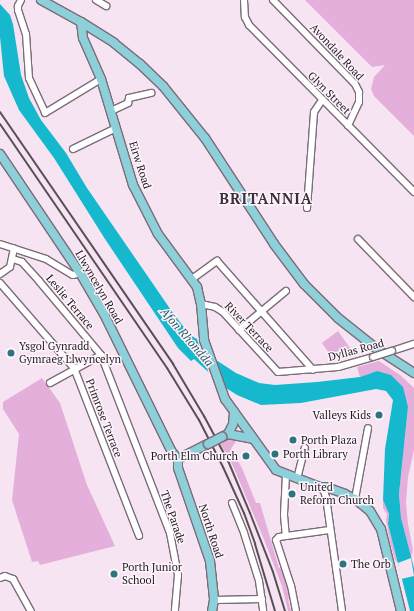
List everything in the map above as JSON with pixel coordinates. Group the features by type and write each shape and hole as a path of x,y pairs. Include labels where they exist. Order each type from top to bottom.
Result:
{"main road":[{"path":"41,0 114,42 140,64 177,101 205,138 290,268 319,300 362,338 414,373"},
{"name":"Eirw Road","path":"81,22 83,38 101,79 133,185 158,234 197,287 202,304 204,340 219,386 234,412 238,415 253,439 274,467 286,475 320,487 326,487 355,500 370,511 381,529 401,611"},
{"name":"Llwyncelyn Road","path":"0,154 80,273 104,314 172,452 178,459"},
{"path":"178,459 225,435 233,424 234,412"},
{"path":"225,435 253,439"},
{"name":"North Road","path":"178,459 178,468 210,561 214,600 212,611"}],"street":[{"path":"21,0 18,10 26,34 29,78 45,113 101,79"},
{"path":"96,0 106,6"},
{"name":"Glyn Street","path":"244,0 245,17 249,25 414,192"},
{"name":"Avondale Road","path":"273,0 355,84 359,92 358,102 348,126"},
{"path":"111,111 128,104 129,98 151,93"},
{"path":"307,208 314,112 322,100"},
{"path":"74,149 116,128"},
{"path":"358,240 414,298"},
{"path":"0,244 46,259 73,275 80,273"},
{"path":"0,274 10,267 13,259 14,248"},
{"name":"Leslie Terrace","path":"13,259 22,262 40,281 101,355 131,433"},
{"path":"192,279 217,261 313,370"},
{"name":"Primrose Terrace","path":"0,283 74,368 139,536"},
{"path":"239,330 286,291"},
{"name":"River Terrace","path":"202,304 215,307 239,330 278,372"},
{"name":"Dyllas Road","path":"278,372 338,367 414,344"},
{"path":"50,383 74,368 101,355"},
{"path":"355,500 368,428"},
{"name":"The Parade","path":"131,433 173,545 178,575 175,611"},
{"path":"297,479 305,448"},
{"path":"286,475 284,515 286,536"},
{"path":"320,487 324,491 326,497 342,611"},
{"path":"232,503 253,559 259,581 263,611"},
{"path":"296,611 291,586 276,540 279,537 330,530"},
{"path":"0,578 5,576 13,579 31,611"},
{"path":"214,600 262,599"}],"shaded area":[{"path":"305,0 414,0 414,136 374,96 371,89 374,77 385,65 372,67"},
{"path":"338,331 350,348 333,359 322,343"},
{"path":"379,361 400,375 414,388 414,450 408,477 406,503 413,550 411,558 401,518 399,494 408,407 377,371 360,377 357,367"},
{"path":"42,378 60,403 87,485 115,546 40,565 38,561 32,562 12,500 19,434 3,409 3,402"},
{"path":"229,439 236,441 231,449 242,468 256,503 260,503 279,568 284,569 291,596 288,599 291,611 288,611 282,586 233,466 220,443"},
{"path":"383,500 389,514 388,524 398,563 395,560 390,542 386,520 387,514 383,508"}],"water":[{"name":"Afon Rhondda","path":"0,4 10,15 13,24 21,75 29,98 41,120 66,153 87,188 173,313 190,335 197,339 216,360 236,373 259,383 275,385 317,382 360,377 377,371 391,375 403,387 408,407 399,494 401,518 414,568 414,611 410,611 388,524 389,514 383,500 385,449 393,400 386,391 376,389 301,403 261,405 237,395 226,388 194,359 191,361 178,348 105,239 54,158 19,110 4,76 0,37"}],"pier":[{"path":"197,339 200,339 214,355 226,388 210,377"},
{"path":"411,558 414,576 401,579 398,563"}],"railway":[{"path":"0,112 173,364 204,416 229,463 250,513 273,572 285,611"},
{"path":"0,124 167,368 199,420 244,513 275,611"}],"place":[{"name":"Ysgol Gynradd Gymraeg Llwyncelyn","path":"11,353"},
{"name":"Valleys Kids","path":"379,415"},
{"name":"Porth Plaza","path":"293,440"},
{"name":"Porth Library","path":"275,454"},
{"name":"Porth Elm Church","path":"246,456"},
{"name":"United Reform Church","path":"292,494"},
{"name":"The Orb","path":"343,564"},
{"name":"Porth Junior School","path":"114,574"}],"district":[{"name":"BRITANNIA","path":"266,199"}]}
